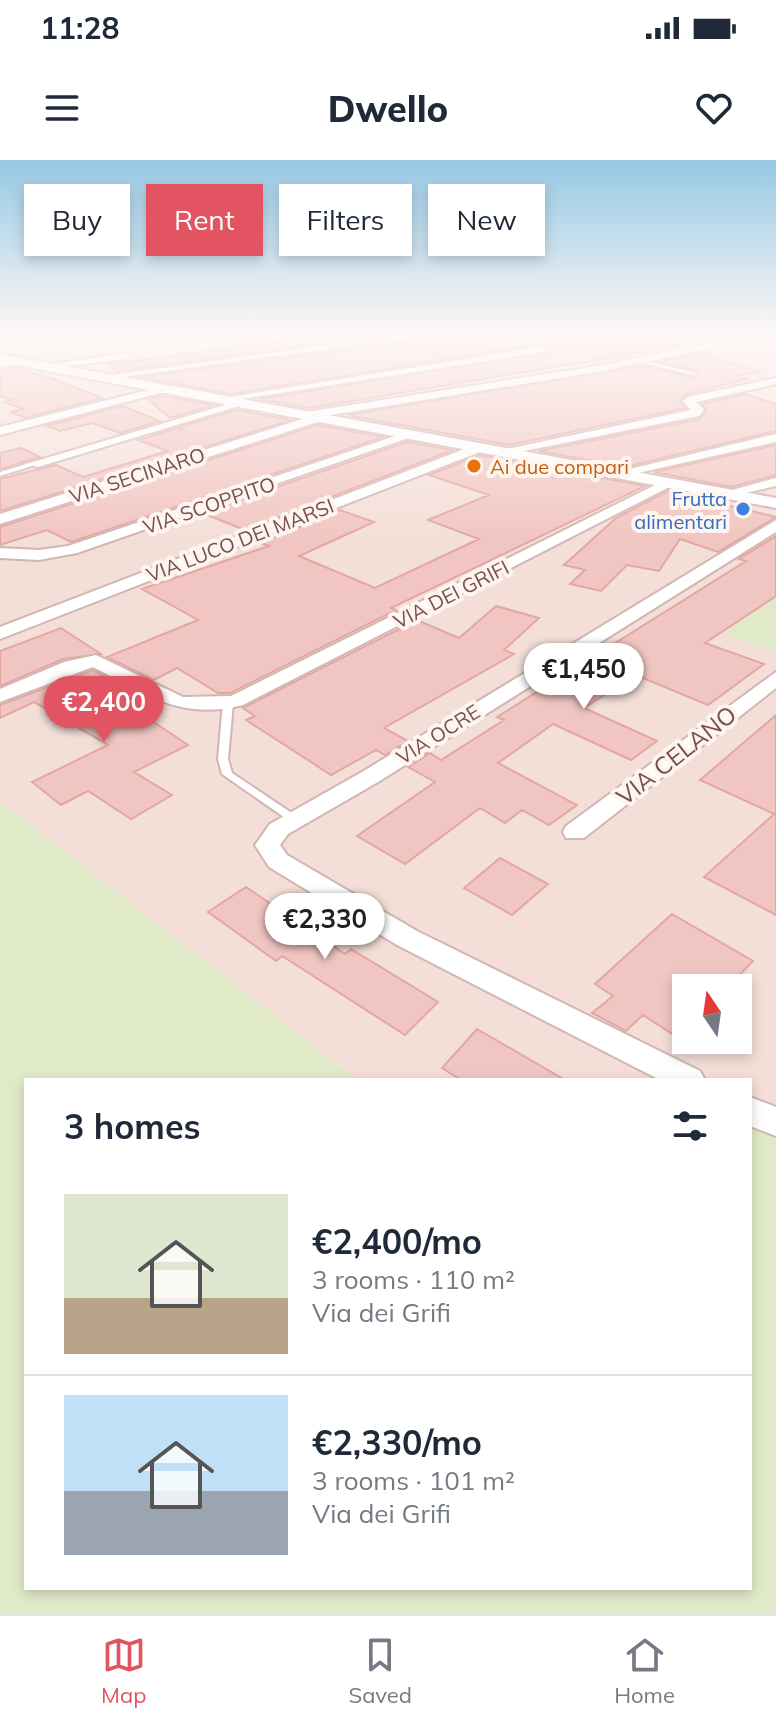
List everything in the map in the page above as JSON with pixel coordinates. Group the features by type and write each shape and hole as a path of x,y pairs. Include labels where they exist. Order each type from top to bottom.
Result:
{"street":[{"path":"0,431 106,404"},
{"path":"33,464 240,404"},
{"path":"248,404 776,503"},
{"name":"VIA SECINARO","path":"0,519 315,416 385,404"},
{"path":"504,451 695,413 698,410 692,404"},
{"name":"VIA SCOPPITO","path":"0,553 39,555 71,550 414,434"},
{"path":"620,473 776,438"},
{"name":"VIA LUCO DEI MARSI","path":"0,633 480,447"},
{"name":"VIA DEI GRIFI","path":"228,703 672,482"},
{"path":"728,493 776,482"},
{"name":"VIA OCRE","path":"685,1078 407,938 278,861 267,845 273,833 776,525"},
{"path":"0,696 71,666 96,661 172,701 196,705 228,703"},
{"name":"VIA CELANO","path":"575,832 776,678"},
{"path":"752,1112 776,1122"}],"lane":[{"path":"0,474 33,464"},
{"path":"228,703 223,759 227,774 295,820"}],"shaded area":[{"path":"0,404 776,404 776,1136 752,1126 752,1078 355,1078 0,801"}],"green space":[{"path":"776,597 776,652 725,633"},
{"path":"0,801 355,1078 24,1078 24,1590 752,1590 752,1126 776,1136 776,1614 0,1614"}],"building":[{"path":"10,404 79,404 25,418 11,412 23,409"},
{"path":"154,404 214,405 170,418"},
{"path":"287,404 335,404 310,408"},
{"path":"414,404 682,404 685,408 509,445 347,415"},
{"path":"702,404 776,404 776,431 625,467 539,451 700,419 707,410"},
{"path":"122,406 160,421 120,433 92,423 60,431 47,426"},
{"path":"237,410 291,420 0,511 0,479 56,465 83,477 168,451 138,440 178,428 183,430 180,427"},
{"path":"318,425 383,437 71,542 47,530 0,545 0,527"},
{"path":"407,442 453,450 245,530 202,513"},
{"path":"776,445 776,475 731,487 654,472"},
{"path":"21,448 40,457 0,469 0,453"},
{"path":"480,455 645,486 391,608 396,610 230,693 218,693 177,668 154,680 107,657 198,620 142,589 269,546 261,543 340,510 374,522 299,556 375,588 479,539 428,520 489,495 429,475"},
{"path":"668,491 776,517 718,552 680,539 659,571 627,565 601,591 570,584 585,570 564,565 616,518"},
{"path":"776,536 776,596 705,643 764,664 708,705 636,675 584,708 657,741 631,760 553,724 498,763 577,805 549,825 522,810 505,823 480,808 405,864 357,836 435,782 408,767 430,753 441,760 504,720 497,717 746,561 739,559"},
{"path":"496,606 539,618 504,650 514,654 384,728 408,741 385,755 376,750 331,775 246,720 255,716 243,708 417,620 459,638"},
{"path":"61,628 101,654 63,659 0,686 0,651"},
{"path":"93,670 132,691 118,698 188,745 134,772 172,795 131,819 88,791 61,805 32,782 108,745 34,702 0,718 0,705"},
{"path":"776,715 776,915 704,877 774,814 700,780"},
{"path":"500,858 548,884 512,915 464,888"},
{"path":"246,887 345,954 351,949 438,1002 405,1035 282,956 276,961 208,912"},
{"path":"672,914 753,961 740,974 672,974 672,1034 643,1015 626,1031 592,1013 613,996 595,984"},
{"path":"477,1029 562,1078 458,1078 442,1068"}],"place":[{"name":"Ai due compari","path":"474,466"},
{"name":"Frutta alimentari","path":"743,509"}]}
